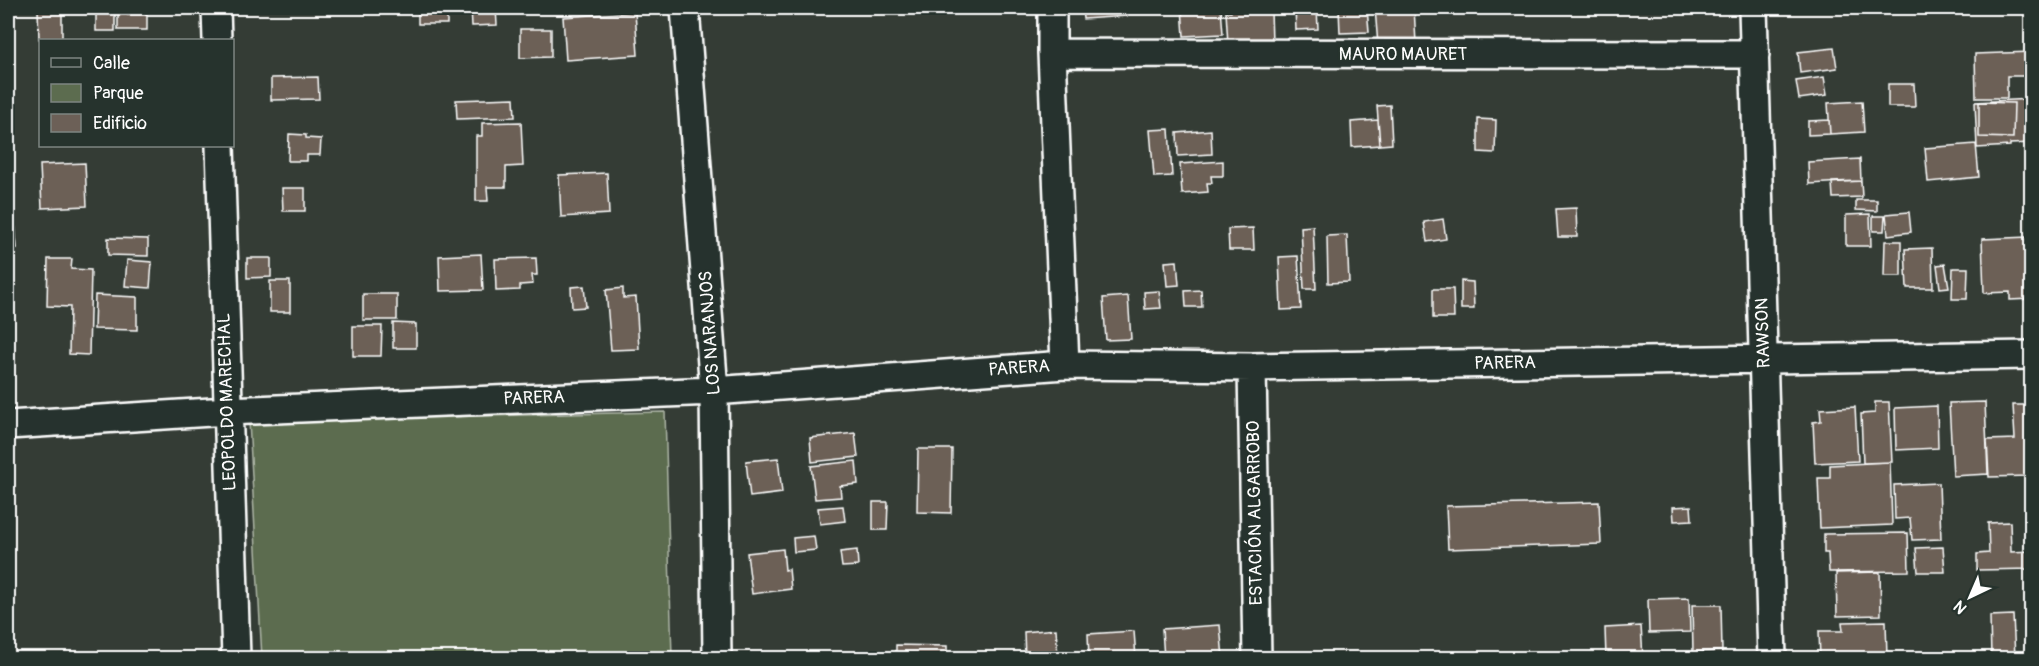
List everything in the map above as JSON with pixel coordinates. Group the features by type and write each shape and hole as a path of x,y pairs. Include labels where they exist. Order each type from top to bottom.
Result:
{"street":[{"path":"216,8 217,39"},
{"name":"LOS NARANJOS","path":"685,8 714,391 717,658"},
{"path":"1052,8 1065,364"},
{"name":"RAWSON","path":"1753,8 1772,658"},
{"name":"MAURO MAURET","path":"1052,53 1755,54"},
{"name":"LEOPOLDO MARECHAL","path":"220,147 236,658"},
{"name":"PARERA","path":"8,425 227,411 714,391 1065,364 1252,367 2031,355"},
{"name":"ESTACIÓN ALGARROBO","path":"1252,367 1257,658"}],"green space":[{"path":"665,412 672,658 262,658 249,421"}],"building":[{"path":"96,8 115,8 115,31 96,31"},
{"path":"418,8 447,8 447,24 418,24"},
{"path":"471,8 496,8 497,25 472,26"},
{"path":"1082,8 1126,8 1127,16 1083,19"},
{"path":"1182,8 1221,8 1223,34 1184,36"},
{"path":"1231,8 1246,8 1246,12 1271,11 1272,42 1228,44 1226,12 1231,12"},
{"path":"1295,8 1317,8 1318,29 1296,30"},
{"path":"1339,8 1367,8 1369,32 1340,33"},
{"path":"1375,8 1414,8 1416,43 1378,45"},
{"path":"38,10 62,10 62,39 39,39"},
{"path":"635,12 638,55 566,60 563,17"},
{"path":"118,14 147,14 147,30 118,30"},
{"path":"520,29 551,29 551,57 520,58"},
{"path":"1834,48 1837,68 1800,73 1798,52"},
{"path":"2032,52 2032,76 2007,76 2007,98 1976,98 1975,54"},
{"path":"318,77 319,99 271,100 271,78"},
{"path":"1824,77 1827,95 1799,99 1796,81"},
{"path":"1888,84 1914,84 1915,107 1888,107"},
{"path":"514,98 515,117 457,119 456,100"},
{"path":"2032,99 2032,143 1977,148 1975,102"},
{"path":"1862,101 1864,132 1830,134 1828,103"},
{"path":"1979,102 2014,103 2013,138 1979,137"},
{"path":"1390,105 1392,144 1380,145 1377,106"},
{"path":"1478,119 1496,120 1495,153 1478,152"},
{"path":"1378,120 1380,145 1352,147 1351,122"},
{"path":"1829,120 1830,134 1808,135 1808,121"},
{"path":"521,122 523,166 506,167 506,187 487,187 488,201 476,201 476,136 482,136 482,123"},
{"path":"1169,129 1172,176 1154,177 1150,130"},
{"path":"1211,130 1212,154 1178,156 1177,133"},
{"path":"289,134 321,139 320,155 307,155 307,161 288,161"},
{"path":"1976,144 1979,177 1928,182 1925,148"},
{"path":"1860,159 1861,181 1809,184 1808,162"},
{"path":"1223,161 1223,176 1211,176 1212,183 1207,183 1208,192 1182,194 1180,164"},
{"path":"85,163 87,206 42,208 40,165"},
{"path":"607,173 609,214 561,217 559,175"},
{"path":"1861,181 1862,197 1833,198 1832,182"},
{"path":"282,188 305,188 305,211 283,211"},
{"path":"1856,200 1877,200 1877,211 1856,210"},
{"path":"1576,208 1577,237 1558,237 1556,209"},
{"path":"1909,212 1911,232 1888,235 1886,214"},
{"path":"1870,214 1871,246 1846,246 1846,215"},
{"path":"1873,216 1885,216 1884,231 1873,231"},
{"path":"1443,219 1446,239 1427,242 1424,222"},
{"path":"8,222 15,222 17,248 8,249"},
{"path":"1313,226 1316,289 1304,289 1301,227"},
{"path":"1253,228 1254,250 1229,250 1228,229"},
{"path":"1347,235 1349,282 1328,283 1327,236"},
{"path":"2028,237 2030,299 2010,300 2010,292 1984,293 1982,239"},
{"path":"108,238 148,239 148,256 108,255"},
{"path":"1885,241 1901,241 1901,276 1884,276"},
{"path":"1932,248 1933,288 1907,288 1905,249"},
{"path":"481,254 483,290 440,291 439,256"},
{"path":"1298,256 1301,309 1281,310 1279,257"},
{"path":"247,258 271,258 271,277 247,278"},
{"path":"536,258 537,275 532,275 533,284 520,285 520,290 496,291 495,259"},
{"path":"48,259 72,259 71,269 91,270 89,355 69,354 70,307 47,306"},
{"path":"127,260 152,262 150,288 125,286"},
{"path":"1177,261 1179,285 1167,286 1165,262"},
{"path":"1945,264 1949,287 1940,288 1937,265"},
{"path":"1953,268 1968,268 1967,299 1952,299"},
{"path":"270,281 290,281 290,312 270,312"},
{"path":"1461,281 1473,282 1474,309 1461,309"},
{"path":"584,286 586,307 572,308 571,287"},
{"path":"623,288 623,298 636,297 639,349 611,350 606,290"},
{"path":"1433,289 1453,289 1454,318 1433,318"},
{"path":"1201,290 1202,307 1186,307 1185,291"},
{"path":"1159,291 1161,308 1145,309 1144,292"},
{"path":"363,294 397,294 397,320 363,320"},
{"path":"95,295 137,297 137,330 94,329"},
{"path":"1128,296 1131,339 1106,340 1103,298"},
{"path":"393,323 416,324 416,348 393,348"},
{"path":"353,326 382,326 381,356 353,356"},
{"path":"1875,402 1889,402 1892,462 1863,463 1861,414 1875,413"},
{"path":"1985,402 1988,474 1953,476 1949,403"},
{"path":"2013,405 2030,405 2031,443 2026,443 2028,476 1989,477 1987,440 2015,439"},
{"path":"1937,406 1938,448 1896,450 1895,408"},
{"path":"1855,407 1858,461 1815,463 1813,422 1821,421 1820,409"},
{"path":"855,433 858,457 812,462 810,438"},
{"path":"918,449 952,449 951,513 917,512"},
{"path":"778,458 782,493 750,497 746,461"},
{"path":"856,461 858,484 840,486 841,497 815,499 811,466"},
{"path":"1890,462 1892,525 1820,528 1818,478 1830,478 1830,465"},
{"path":"1939,483 1941,539 1912,540 1910,518 1895,519 1894,485"},
{"path":"873,502 888,502 887,530 873,530"},
{"path":"1599,502 1601,544 1448,549 1446,506"},
{"path":"843,506 845,521 820,524 818,508"},
{"path":"1691,506 1692,520 1674,521 1673,507"},
{"path":"2010,522 2011,552 2032,551 2032,569 1977,570 1977,554 1989,553 1988,523"},
{"path":"1908,533 1909,571 1829,572 1828,553 1824,553 1824,534"},
{"path":"814,536 816,550 794,552 793,538"},
{"path":"1943,547 1945,572 1918,572 1916,548"},
{"path":"783,549 785,570 789,569 791,589 752,594 747,553"},
{"path":"857,550 858,566 842,567 840,552"},
{"path":"1880,572 1881,615 1837,616 1836,573"},
{"path":"1689,598 1690,632 1649,633 1648,599"},
{"path":"1692,605 1721,605 1722,651 1693,652"},
{"path":"2013,615 2015,658 1991,658 1990,616"},
{"path":"1886,621 1887,658 1820,658 1819,631 1843,631 1842,622"},
{"path":"1220,625 1223,658 1164,658 1162,629"},
{"path":"1641,626 1643,658 1606,658 1605,628"},
{"path":"1056,629 1058,656 1025,658 1024,632"},
{"path":"1134,631 1136,658 1089,658 1088,634"},
{"path":"896,645 947,646 947,658 896,658"},
{"path":"1702,656 1702,658 1655,658"}]}
